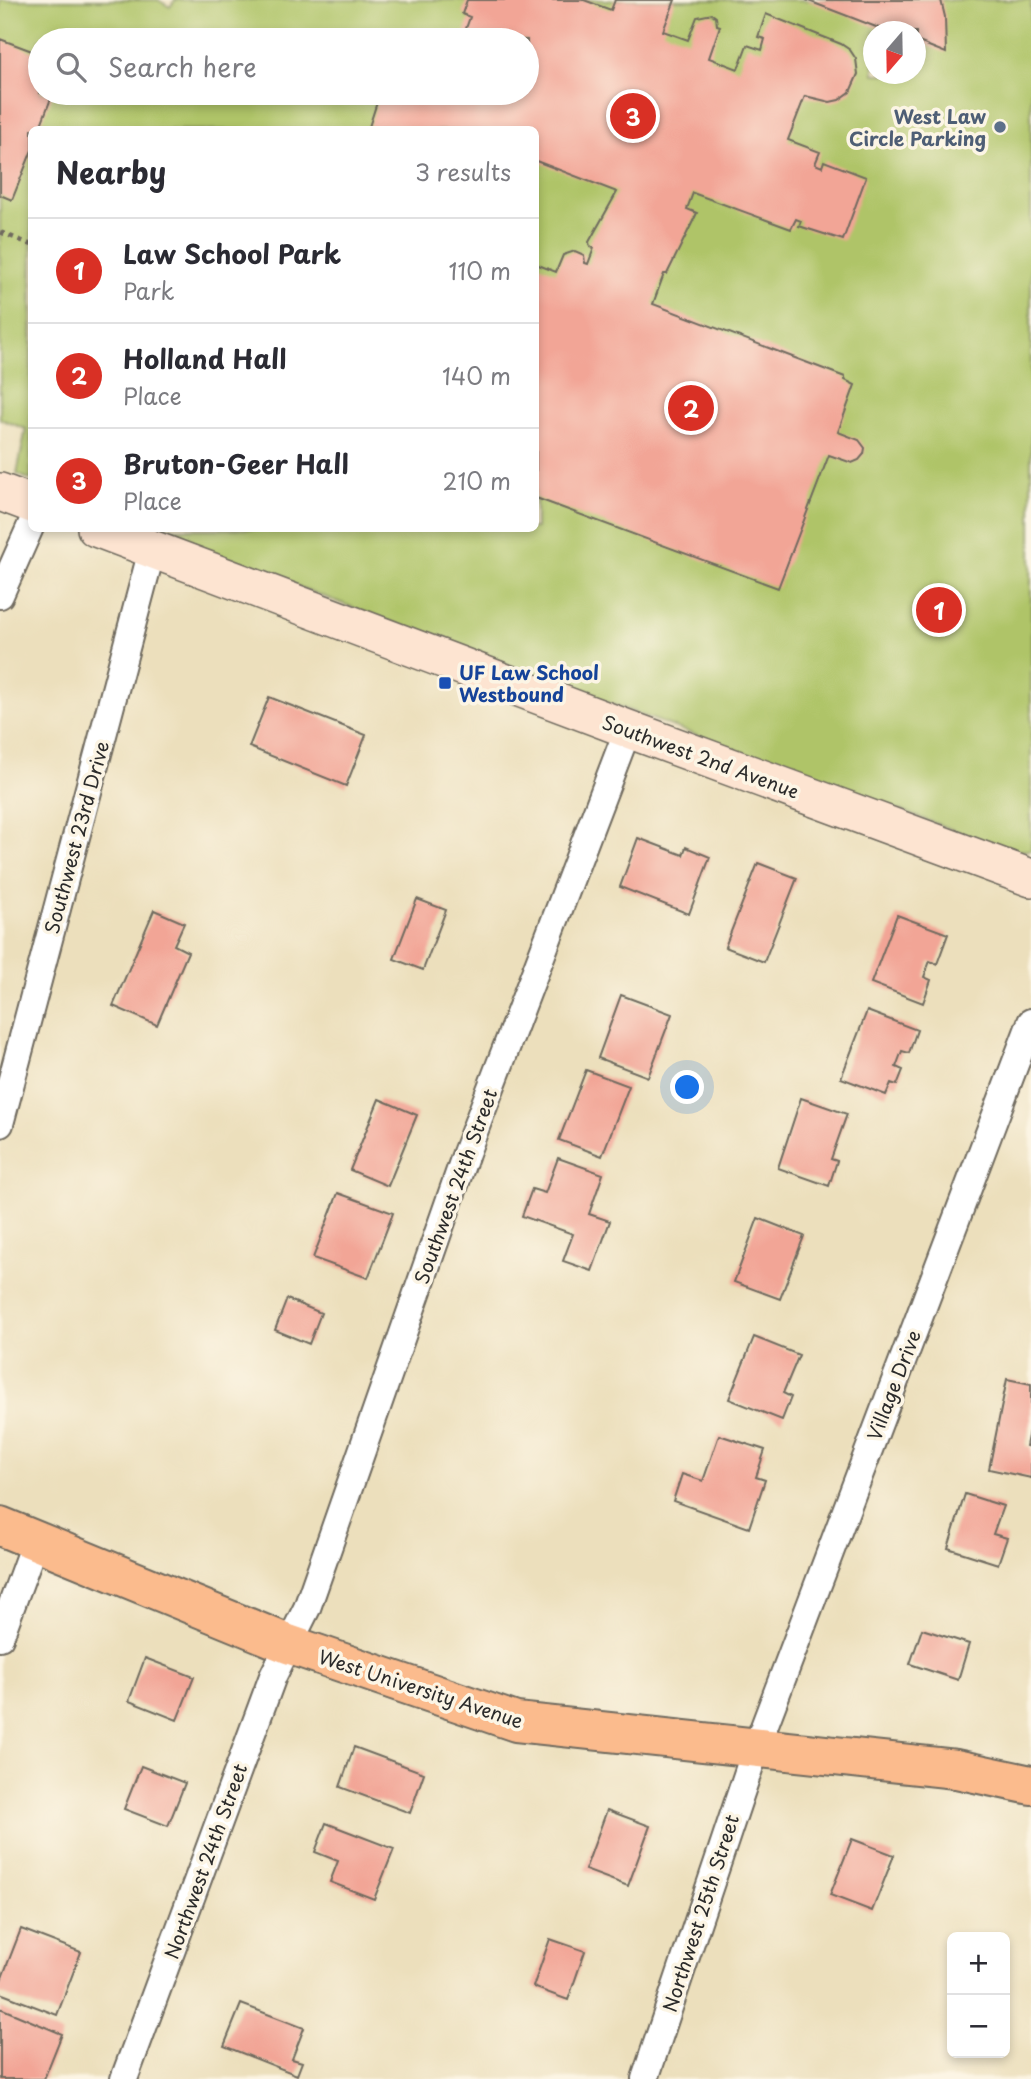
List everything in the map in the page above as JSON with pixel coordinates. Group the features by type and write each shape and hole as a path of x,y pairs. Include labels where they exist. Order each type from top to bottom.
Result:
{"main road":[{"path":"0,492 28,502"},
{"name":"Southwest 2nd Avenue","path":"106,532 1031,878"},
{"name":"West University Avenue","path":"0,1526 288,1644 516,1722 956,1769 1031,1785"}],"street":[{"path":"0,595 28,532"},
{"name":"Southwest 23rd Drive","path":"0,1124 152,550"},
{"name":"Southwest 24th Street","path":"288,1644 307,1608 466,1153 628,729"},
{"name":"Village Drive","path":"756,1748 1031,1022"},
{"path":"0,1637 35,1541"},
{"name":"Northwest 24th Street","path":"124,2079 268,1689 288,1644"},
{"name":"Northwest 25th Street","path":"645,2079 756,1748"}],"path":[{"path":"0,232 28,242"}],"green space":[{"path":"0,0 158,0 170,7 175,0 1031,0 1031,850 1016,851 983,841 422,634 155,532 539,532 539,126 28,126 28,479 17,474 26,429 0,419"}],"building":[{"path":"467,0 584,0 611,10 615,0 675,0 663,31 688,40 697,17 712,14 720,26 709,58 738,69 747,45 762,50 765,39 758,37 766,14 841,44 850,50 856,59 858,74 850,92 839,100 830,102 805,96 788,140 820,152 815,164 822,167 824,161 866,177 843,240 799,226 801,221 796,219 791,229 693,193 687,209 697,213 667,274 664,274 653,304 845,377 845,380 855,385 838,432 859,440 865,448 864,454 852,463 829,455 778,588 539,499 539,265 556,272 563,255 575,251 584,255 585,263 588,264 594,248 590,247 589,242 617,192 539,162 539,126 369,126 376,105 539,105 539,28 466,28 470,17 462,14"},
{"path":"806,0 941,0 945,17 946,53 926,45 926,21 863,22"},
{"path":"0,39 28,50 28,105 48,105 41,126 28,126 28,160 12,200 0,195"},
{"path":"269,697 366,735 346,786 249,747"},
{"path":"638,838 683,855 686,847 710,857 689,914 620,887"},
{"path":"758,863 797,878 764,962 725,947"},
{"path":"417,899 446,910 423,970 394,959"},
{"path":"154,910 184,923 174,945 188,952 157,1025 113,1006"},
{"path":"897,915 948,934 937,964 930,961 924,977 931,980 923,1003 871,983"},
{"path":"621,995 672,1014 648,1077 598,1058"},
{"path":"867,1011 917,1030 909,1053 902,1051 896,1067 903,1070 897,1085 891,1083 886,1095 841,1078"},
{"path":"586,1070 629,1086 602,1156 559,1140"},
{"path":"801,1098 847,1114 831,1159 837,1161 829,1186 778,1168"},
{"path":"379,1099 417,1115 388,1186 350,1170"},
{"path":"558,1158 603,1174 589,1214 610,1221 592,1271 563,1261 573,1234 522,1216 532,1189 545,1193"},
{"path":"338,1193 393,1213 368,1278 313,1258"},
{"path":"758,1218 804,1236 780,1299 734,1282"},
{"path":"287,1299 321,1313 309,1344 275,1330"},
{"path":"754,1337 799,1355 783,1393 791,1397 782,1420 729,1399"},
{"path":"1007,1379 1031,1384 1031,1421 1026,1446 1031,1447 1031,1478 989,1469"},
{"path":"719,1435 765,1450 756,1477 765,1480 749,1528 673,1501 682,1474 703,1481"},
{"path":"965,1494 1003,1506 993,1534 1007,1538 998,1564 948,1548"},
{"path":"922,1629 969,1644 958,1680 910,1664"},
{"path":"145,1658 194,1677 177,1720 129,1701"},
{"path":"354,1747 424,1773 410,1813 340,1787"},
{"path":"141,1766 185,1783 168,1826 124,1809"},
{"path":"607,1810 650,1826 628,1886 585,1870"},
{"path":"326,1823 394,1849 374,1899 330,1882 338,1861 315,1852"},
{"path":"852,1839 894,1855 872,1911 830,1895"},
{"path":"21,1929 81,1952 57,2015 0,1993 0,1983"},
{"path":"550,1939 585,1951 568,2000 533,1987"},
{"path":"241,2004 304,2028 292,2059 302,2062 297,2075 224,2046"},
{"path":"0,2008 62,2034 44,2079 0,2079"}],"place":[{"name":"Bruton-Geer Hall","path":"633,116"},
{"name":"West Law Circle Parking","path":"1000,127"},
{"name":"Holland Hall","path":"691,408"},
{"name":"Law School Park","path":"939,610"},
{"name":"UF Law School Westbound","path":"445,683"}]}
